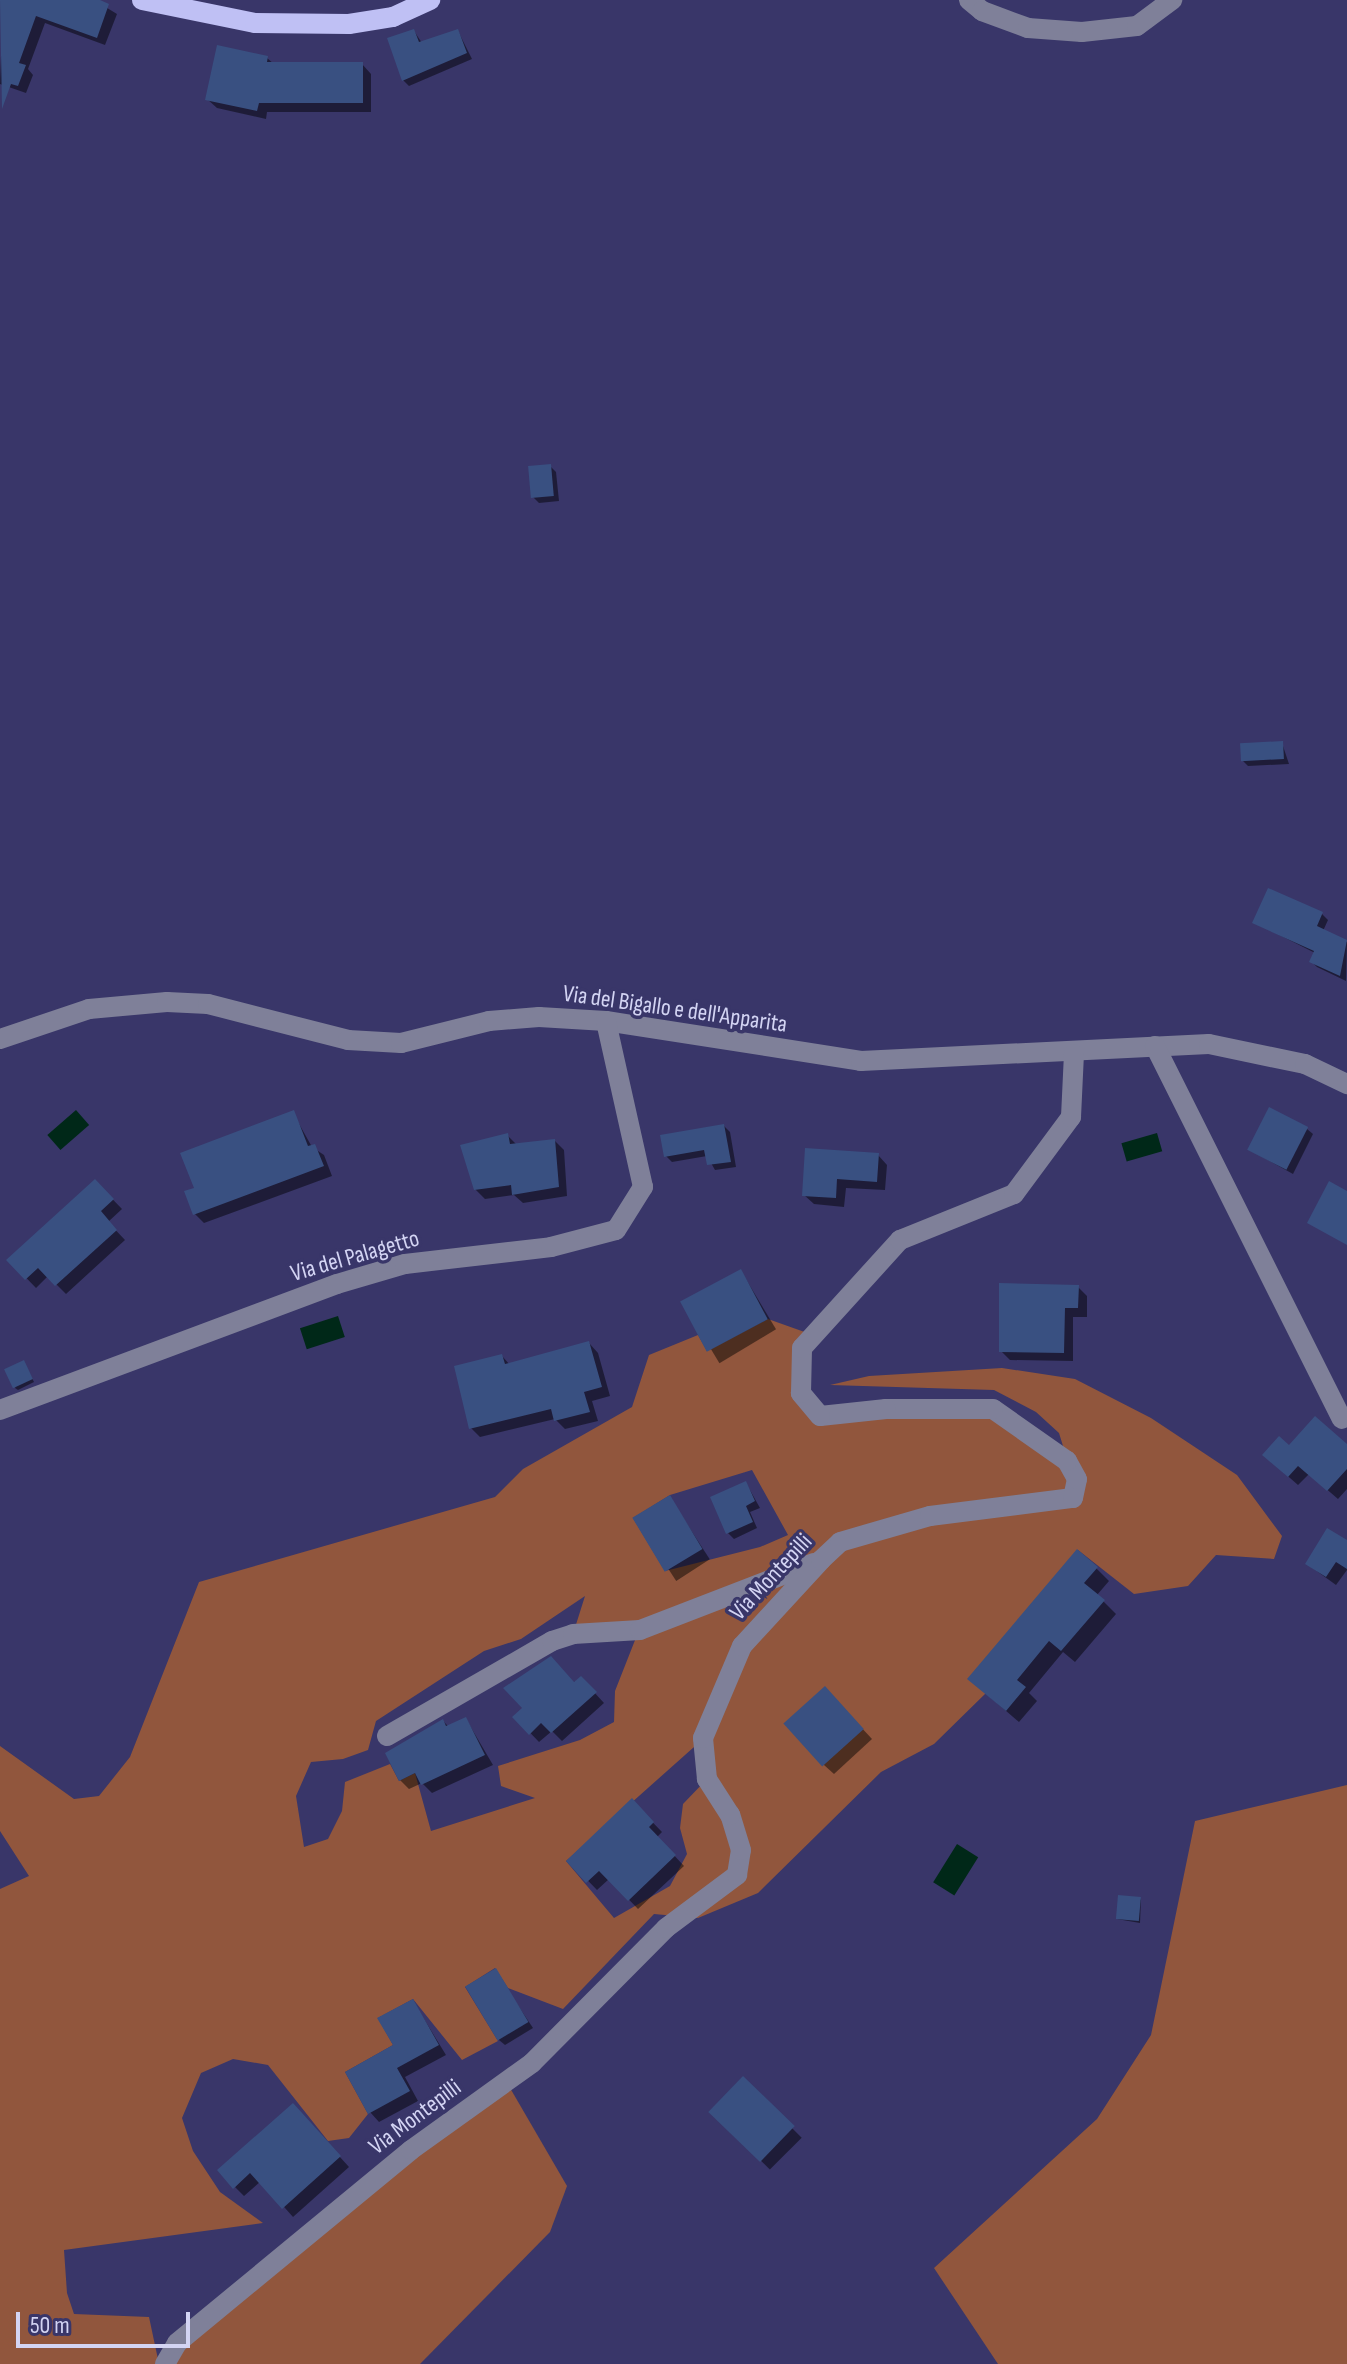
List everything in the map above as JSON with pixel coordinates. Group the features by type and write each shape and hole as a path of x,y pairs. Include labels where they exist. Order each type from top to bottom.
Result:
{"main road":[{"path":"142,0 255,23 349,24 393,17 430,0"}],"street":[{"path":"969,0 982,11 1028,28 1082,32 1137,26 1172,0"},
{"name":"Via del Bigallo e dell'Apparita","path":"0,1039 89,1009 167,1002 208,1004 348,1040 401,1043 489,1021 606,1021 861,1061 1074,1054 1155,1046 1239,1049 1305,1064 1347,1084"},
{"name":"Via del Palagetto","path":"0,1410 337,1284 405,1264 551,1247 616,1230 643,1187 606,1021"},
{"path":"1155,1046 1342,1419"},
{"name":"Via Montepilli","path":"165,2364 177,2343 399,2160 532,2063 666,1928 737,1875 741,1850 730,1815 707,1779 703,1738 742,1646 821,1560 840,1542 930,1516 1073,1498 1077,1479 1067,1461 993,1409 886,1409 820,1416 801,1393 802,1348 900,1240 1014,1194 1071,1117 1074,1054"},
{"path":"387,1736 552,1641 573,1634 640,1630 821,1560"}],"shaded area":[{"path":"76,1110 89,1125 60,1150 47,1135"},
{"path":"1157,1133 1162,1151 1127,1161 1121,1143"},
{"path":"338,1316 345,1337 307,1349 300,1328"},
{"path":"768,1319 813,1335 801,1393 820,1416 993,1409 1067,1459 1059,1433 1036,1412 994,1390 830,1385 869,1376 1002,1368 1075,1379 1151,1418 1237,1475 1282,1536 1274,1559 1216,1555 1188,1586 1134,1594 1078,1550 985,1694 934,1744 881,1772 758,1893 698,1918 654,1914 563,2009 508,1988 495,1968 465,1987 498,2041 462,2060 413,1999 378,2018 393,2045 345,2072 368,2114 349,2138 328,2141 268,2065 233,2059 201,2073 182,2118 193,2151 220,2192 263,2223 64,2250 67,2293 74,2314 149,2317 159,2364 0,2364 0,1889 29,1876 0,1831 0,1746 74,1799 99,1796 130,1757 199,1582 495,1497 523,1469 632,1407 649,1355 698,1335 707,1351","holes":["752,1470 788,1535 760,1547 665,1571 633,1518 670,1495","585,1596 573,1634 639,1630 615,1691 614,1722 580,1740 498,1766 501,1786 535,1798 431,1831 415,1773 399,1781 390,1764 345,1782 342,1811 328,1839 304,1847 296,1796 311,1762 343,1759 368,1750 376,1721 484,1651 521,1639","703,1739 707,1779 683,1804 680,1828 687,1854 670,1886 614,1918 566,1861"]},
{"path":"1347,1785 1347,2364 998,2364 934,2268 1097,2119 1151,2035 1195,1821"},
{"path":"957,1844 978,1857 954,1895 933,1882"},
{"path":"506,2081 567,2186 550,2232 420,2364 165,2364"}],"building":[{"path":"0,0 100,0 109,4 97,38 36,16 19,63 26,65 18,86 11,84 2,109"},
{"path":"414,29 419,42 458,29 467,53 402,81 387,38"},
{"path":"217,45 268,56 267,62 363,62 363,103 259,103 257,111 205,100"},
{"path":"551,464 554,496 531,498 528,466"},
{"path":"1283,741 1284,759 1241,761 1240,743"},
{"path":"1268,888 1323,912 1317,926 1347,940 1340,976 1309,962 1314,951 1252,923"},
{"path":"1269,1107 1308,1127 1286,1170 1247,1150"},
{"path":"294,1110 308,1146 315,1144 324,1166 193,1215 184,1191 194,1188 180,1153"},
{"path":"724,1124 731,1162 707,1165 704,1150 664,1157 660,1135"},
{"path":"508,1133 510,1144 555,1139 559,1187 512,1195 511,1185 474,1190 460,1145"},
{"path":"805,1148 879,1153 877,1182 837,1179 836,1198 802,1196"},
{"path":"95,1179 114,1199 101,1211 117,1230 55,1286 38,1268 25,1280 6,1260"},
{"path":"1329,1181 1347,1191 1347,1245 1307,1223"},
{"path":"741,1269 768,1319 707,1352 680,1301"},
{"path":"999,1283 1079,1285 1078,1308 1065,1308 1064,1353 999,1352"},
{"path":"589,1341 602,1387 584,1392 590,1412 554,1421 551,1409 469,1429 454,1366 502,1354 505,1364"},
{"path":"24,1360 33,1379 13,1388 4,1369"},
{"path":"1315,1416 1347,1444 1347,1469 1327,1491 1298,1466 1288,1477 1262,1455 1279,1436 1289,1445"},
{"path":"746,1481 755,1501 746,1506 753,1522 726,1534 710,1497"},
{"path":"670,1495 702,1549 665,1572 632,1518"},
{"path":"1327,1528 1347,1540 1347,1569 1336,1562 1326,1577 1305,1564"},
{"path":"1077,1549 1098,1567 1084,1583 1105,1600 1061,1651 1049,1641 1017,1680 1026,1687 1006,1711 967,1679"},
{"path":"551,1656 574,1682 581,1676 597,1692 551,1733 541,1723 529,1735 512,1717 522,1708 503,1688"},
{"path":"825,1686 864,1729 822,1767 783,1723"},
{"path":"466,1717 485,1755 421,1785 415,1773 399,1781 385,1753 443,1719 446,1726"},
{"path":"632,1798 654,1822 649,1827 676,1855 628,1901 599,1871 586,1883 566,1861"},
{"path":"1118,1895 1141,1897 1139,1921 1116,1919"},
{"path":"496,1968 528,2022 498,2041 465,1987"},
{"path":"413,1999 439,2045 397,2068 410,2091 368,2114 345,2072 393,2045 377,2018"},
{"path":"743,2076 795,2126 760,2162 708,2112"},
{"path":"293,2103 341,2156 282,2209 250,2173 233,2189 217,2170"}]}
